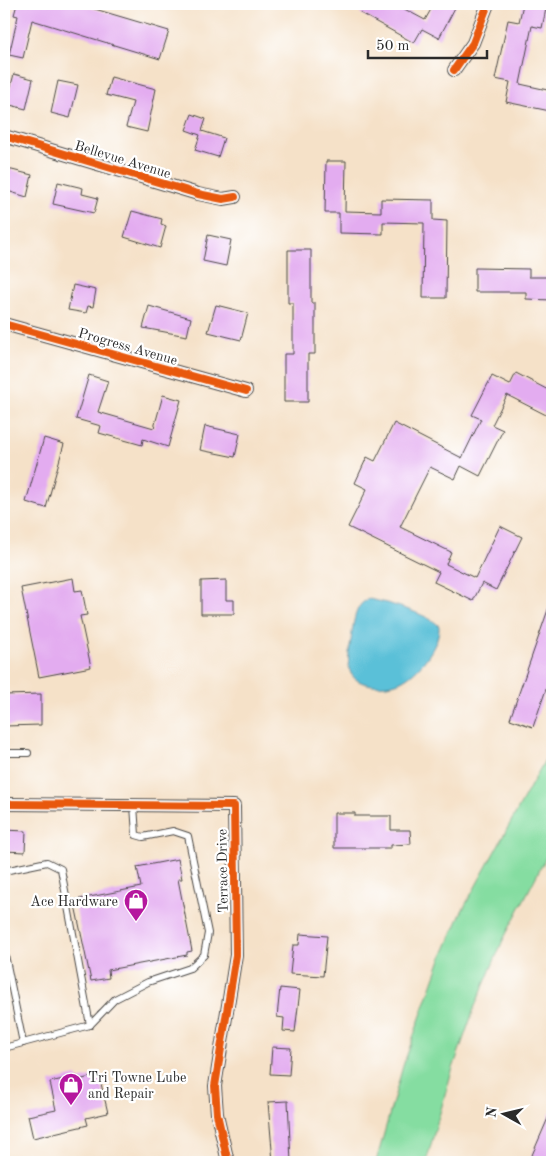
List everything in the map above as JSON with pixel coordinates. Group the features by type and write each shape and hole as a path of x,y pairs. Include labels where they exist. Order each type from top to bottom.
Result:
{"street":[{"path":"454,70 473,43 488,4"},
{"name":"Bellevue Avenue","path":"4,136 198,194 223,199 235,197"},
{"name":"Progress Avenue","path":"4,324 246,392"},
{"name":"Terrace Drive","path":"4,804 234,806 236,955 215,1086 217,1114 228,1162"}],"lane":[{"path":"4,753 28,753"},
{"path":"4,1048 90,1025 115,999 148,982 190,968 204,956 208,933 188,836 173,832 143,837 136,835 134,805"},
{"path":"4,871 47,862 62,868 90,1025"},
{"path":"4,950 23,1043"}],"green space":[{"path":"552,747 552,846 503,940 475,1006 451,1074 426,1162 376,1162 403,1066 441,959 462,911"}],"water":[{"path":"368,599 384,602 416,613 434,621 439,626 436,642 427,658 414,672 401,681 388,685 372,685 358,681 350,671 349,657 355,619 360,605"}],"building":[{"path":"17,4 78,4 169,31 160,59 32,20 23,58 9,55 18,16 14,15"},
{"path":"365,4 395,4 425,20 434,4 457,4 439,38 422,29 414,43 360,13"},
{"path":"523,4 547,4 542,28 532,26 520,84 552,91 550,111 506,102 510,82 495,79 508,20 519,22"},
{"path":"14,74 33,79 26,109 6,104"},
{"path":"111,77 156,89 147,132 126,127 133,102 106,95"},
{"path":"58,81 78,85 70,118 51,113"},
{"path":"192,114 206,119 202,131 224,138 218,157 195,150 200,135 186,130"},
{"path":"326,161 346,161 345,211 381,212 381,199 433,200 433,220 447,221 446,298 423,298 424,223 383,222 383,234 339,233 339,213 325,213"},
{"path":"4,168 32,175 27,197 4,190"},
{"path":"58,182 83,188 82,194 98,198 94,213 53,204"},
{"path":"132,211 162,219 161,224 166,226 160,248 124,237"},
{"path":"208,235 231,240 226,266 203,261"},
{"path":"288,250 311,250 311,303 315,303 315,354 308,354 308,402 284,402 284,354 293,354 293,303 288,303"},
{"path":"475,268 529,269 529,277 552,277 552,300 526,299 526,292 475,292"},
{"path":"73,285 96,290 93,307 88,306 86,313 68,310"},
{"path":"216,305 248,313 241,340 208,332"},
{"path":"149,306 191,318 187,336 143,328"},
{"path":"516,373 552,392 552,418 507,395 492,425 503,430 480,476 461,466 455,479 430,467 400,527 451,552 446,564 475,578 500,526 522,537 496,590 482,583 473,601 434,582 439,572 348,527 367,489 355,483 367,457 375,461 394,423 462,458 481,419 472,415 492,376 510,385"},
{"path":"89,375 108,381 98,412 154,428 163,395 181,400 168,447 143,439 142,445 99,433 101,426 76,419"},
{"path":"205,426 240,434 235,457 200,450"},
{"path":"44,438 64,444 46,508 26,502"},
{"path":"73,578 75,591 82,590 87,615 80,616 91,667 39,677 21,588"},
{"path":"226,580 226,600 234,600 234,614 201,614 201,581"},
{"path":"550,604 552,604 552,672 533,727 510,719"},
{"path":"41,694 41,725 4,726 4,695"},
{"path":"334,813 355,813 355,816 391,816 391,830 410,830 411,844 391,845 391,848 334,848"},
{"path":"4,830 26,831 25,852 4,851"},
{"path":"178,859 182,879 178,879 192,951 187,952 187,955 108,970 109,978 91,981 74,900 141,887 137,867"},
{"path":"300,934 327,936 323,976 290,974 293,945 299,945"},
{"path":"280,988 300,990 295,1032 283,1031 284,1018 277,1017"},
{"path":"272,1047 291,1048 289,1075 270,1074"},
{"path":"99,1075 108,1113 86,1118 88,1125 33,1138 28,1116 56,1110 50,1082 77,1076 78,1080"},
{"path":"288,1101 291,1162 273,1162 268,1102"},
{"path":"552,1109 552,1162 529,1162"}],"cycle path":[{"path":"454,70 473,43 488,4"},
{"path":"4,136 198,194 223,199 235,197"},
{"path":"4,324 246,391"},
{"path":"4,804 234,806 236,955 215,1086 217,1114 228,1162"}],"place":[{"name":"Ace Hardware","path":"136,922"},
{"name":"Tri Towne Lube and Repair","path":"71,1106"}]}
